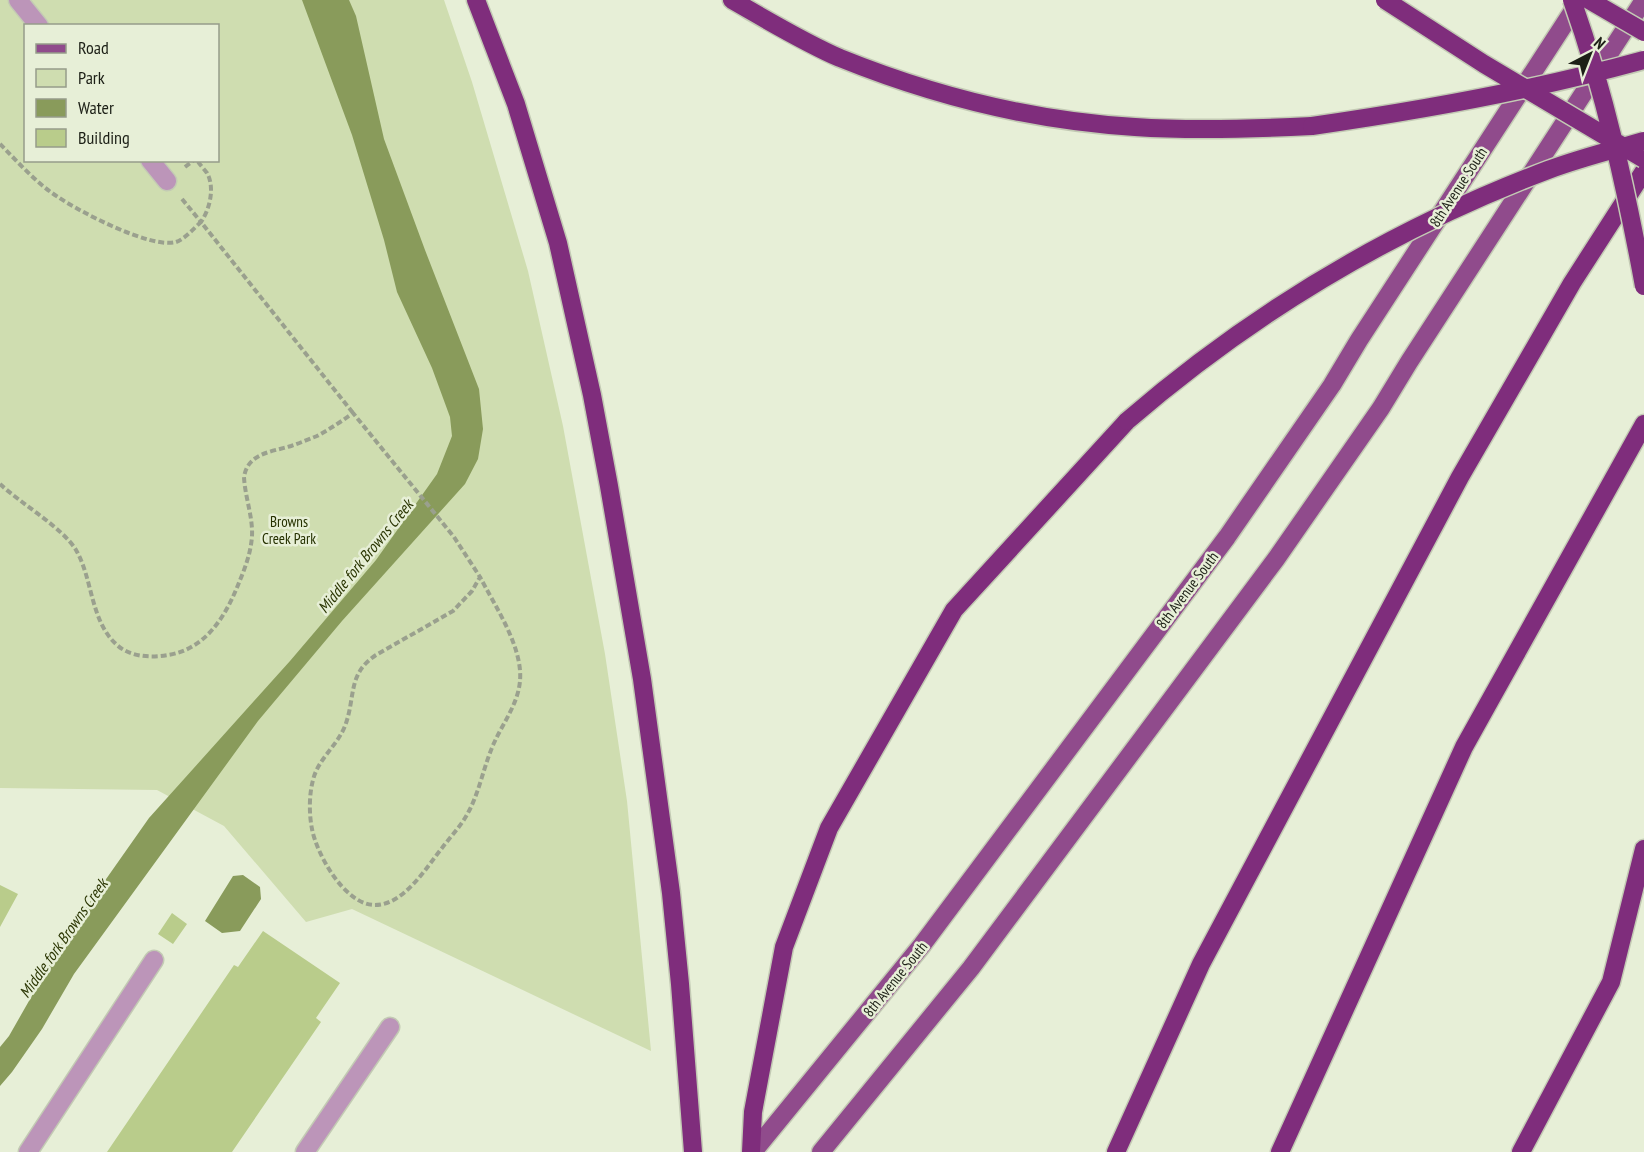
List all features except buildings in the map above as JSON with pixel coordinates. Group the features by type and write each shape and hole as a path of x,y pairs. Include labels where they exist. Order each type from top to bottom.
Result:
{"highway":[{"path":"476,0 516,104 538,175 558,243 592,394 642,679 671,893 693,1152"},
{"path":"732,0 838,57 907,83 981,104 1058,118 1134,127 1217,129 1312,126 1490,97 1644,60"},
{"path":"1385,0 1484,64 1644,159"},
{"path":"1572,0 1606,106 1633,224 1644,286"},
{"path":"1589,0 1644,32"},
{"path":"752,1152 753,1112 784,947 829,828 954,610 1127,421 1191,367 1255,321 1358,258 1464,205 1590,156 1644,141"},
{"path":"1116,1152 1201,964 1455,488 1572,283 1644,171"},
{"path":"1280,1152 1464,747 1644,424"},
{"path":"1521,1152 1611,982 1644,849"}],"main road":[{"name":"8th Avenue South","path":"752,1152 922,945 1227,537 1332,385 1365,330 1580,0"},
{"path":"821,1152 971,968 1276,559 1381,408 1644,0"}],"street":[{"path":"18,0 37,24"},
{"path":"152,162 167,181"},
{"path":"28,1152 154,960"},
{"path":"305,1152 390,1027"}],"path":[{"path":"0,144 56,196 105,223 152,241 165,243 178,241 205,217 210,203 210,183 207,173 199,162"},
{"path":"201,222 454,537 480,577 512,639 516,653 520,681 515,702 487,758 469,811 457,830 423,873 401,895 384,904 374,905 357,900 337,880 316,843 310,815 314,774 340,739 350,710 356,675 361,667 376,655 453,611 472,591 480,577"},
{"path":"0,484 56,529 75,549 84,568 104,629 117,645 129,653 140,656 176,654 200,642 218,624 227,610 245,569 252,536 244,477 250,463 263,453 291,446 316,436 353,413"}],"green space":[{"name":"Browns Creek Park","path":"0,0 444,0 472,82 528,271 563,426 605,654 627,801 651,1051 352,909 306,922 224,826 157,790 0,788"}],"water":[{"path":"302,0 349,0 356,16 384,139 479,389 483,429 478,459 465,484 342,621 258,721 74,974 42,1029 0,1086 0,1047 9,1036 66,936 149,818 290,661 376,560 437,474 452,436 450,417 432,368 397,292 384,240 352,135"},
{"path":"243,875 260,887 261,899 240,931 222,933 205,921 233,876"}],"water label":[{"name":"Middle fork Browns Creek","path":"365,556"},
{"name":"Middle fork Browns Creek","path":"63,938"}]}
